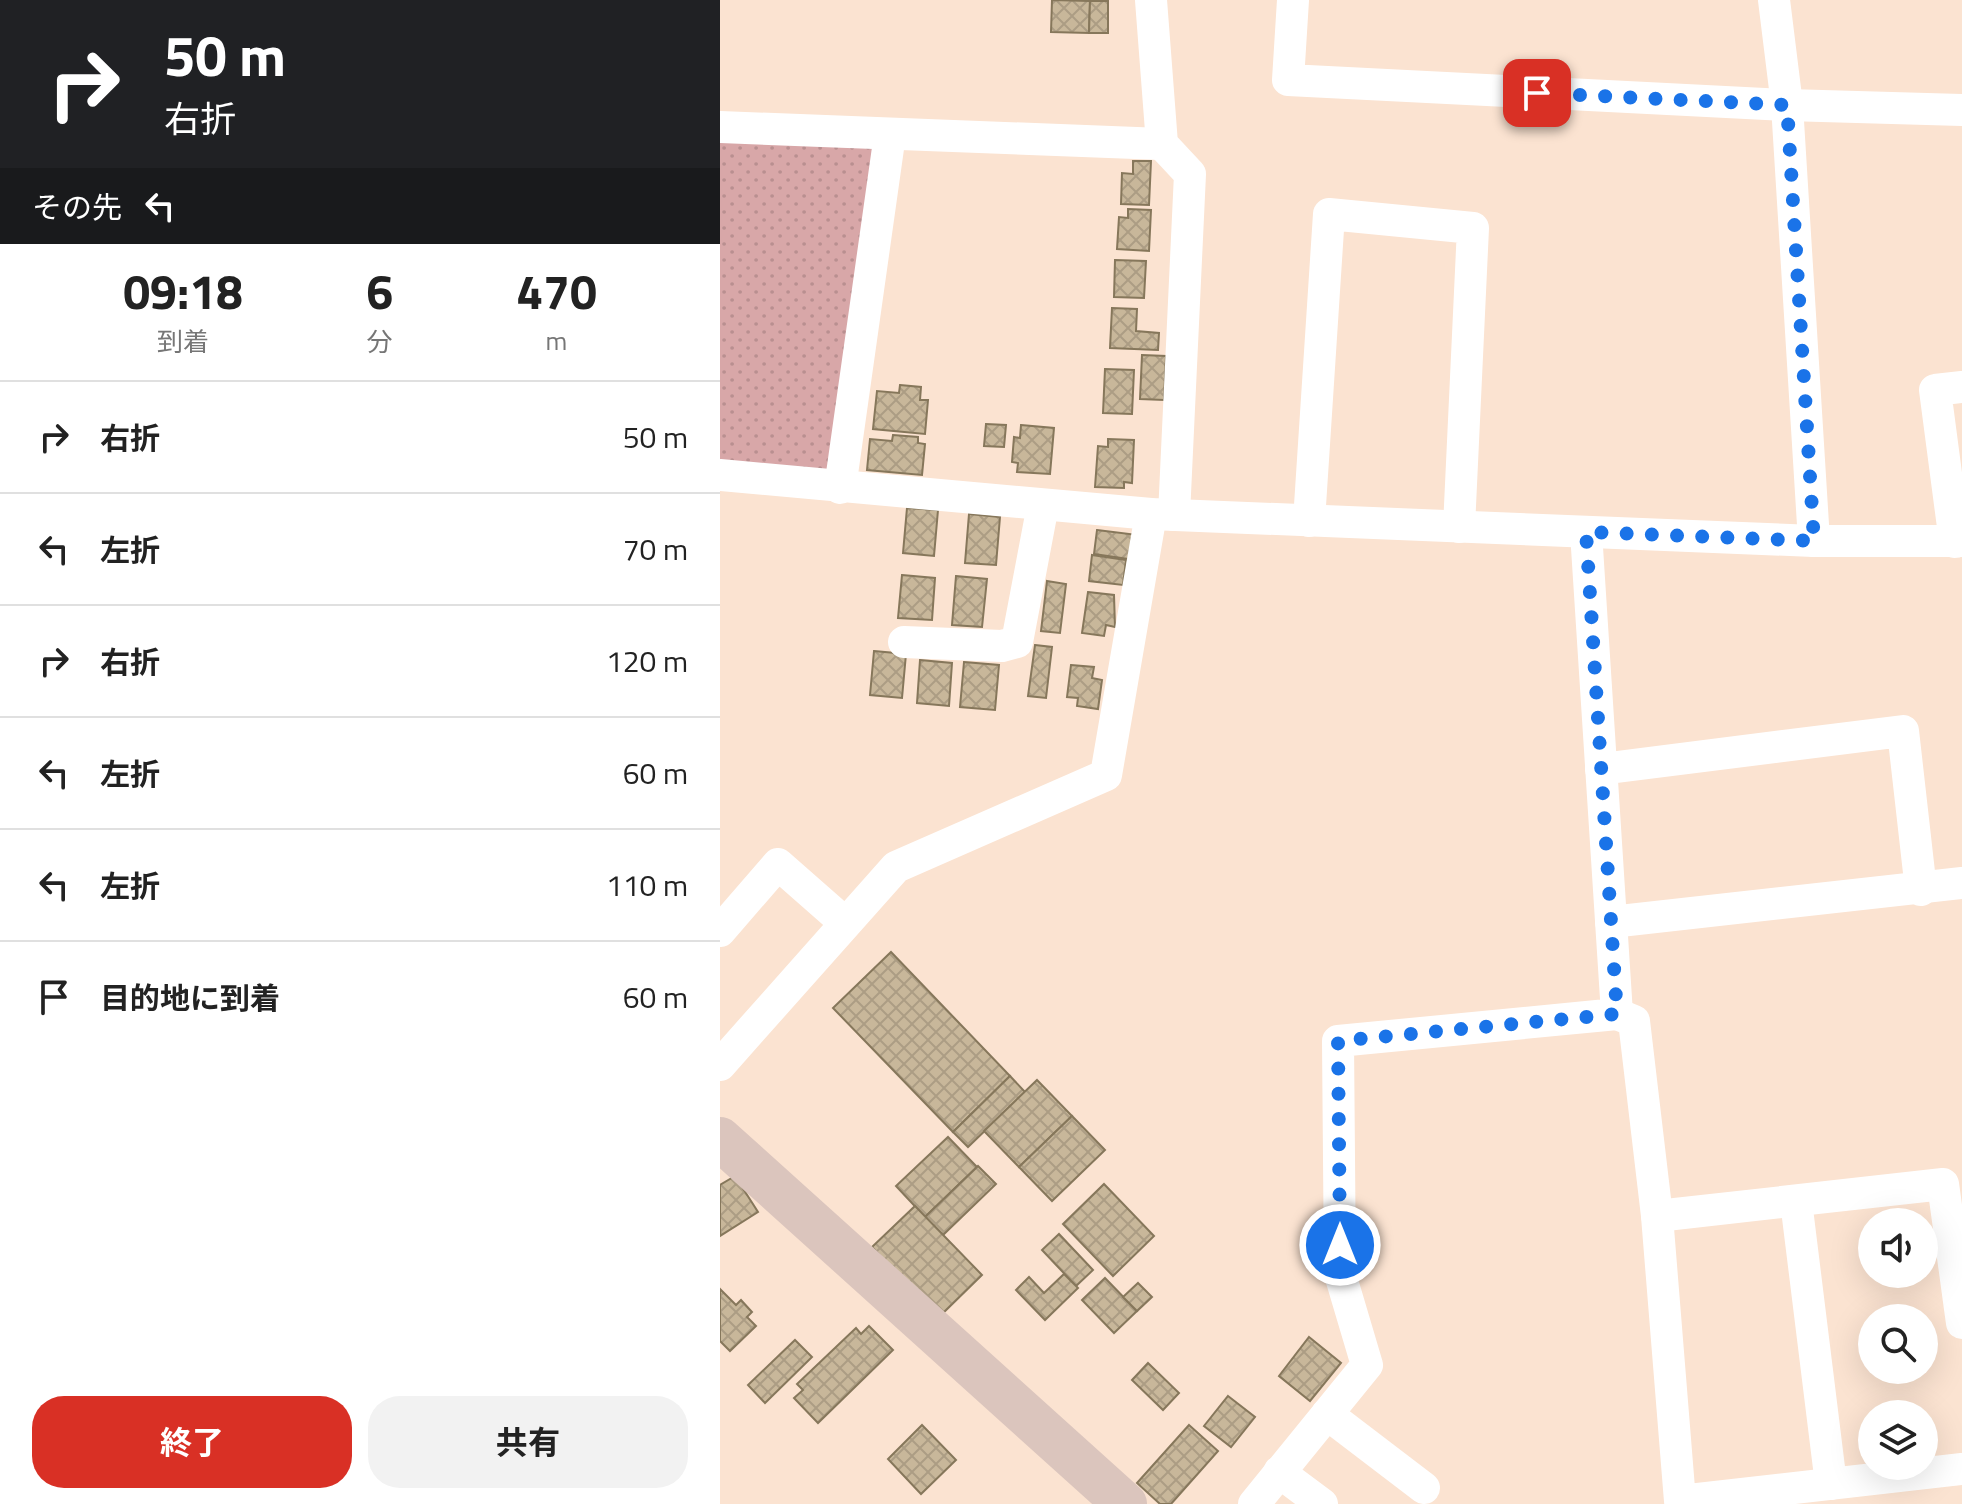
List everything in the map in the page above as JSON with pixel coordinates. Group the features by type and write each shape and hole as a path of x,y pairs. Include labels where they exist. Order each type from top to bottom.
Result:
{"street":[{"path":"720,1065 896,867 1106,775 1162,515 1190,174 1162,144 1151,0"},
{"path":"1293,0 1288,80 1787,105 1962,110"},
{"path":"1774,0 1787,105 1814,541"},
{"path":"720,127 1162,144"},
{"path":"840,488 890,134"},
{"path":"1309,521 1329,214 1473,228 1459,527"},
{"path":"720,475 1162,515 1814,541 1958,542 1935,390 1962,387"},
{"path":"904,642 1002,646 1017,642 1043,505"},
{"path":"1586,532 1617,1014"},
{"path":"1601,769 1903,731 1921,890"},
{"path":"720,931 778,864 844,922"},
{"path":"1611,922 1921,890 1962,883"},
{"path":"1254,1504 1367,1365 1340,1274 1338,1041 1617,1014 1634,1021 1657,1216 1680,1501 1962,1469"},
{"path":"720,1139 1125,1504"},
{"path":"1657,1216 1943,1184 1962,1323"},
{"path":"1796,1201 1831,1484"},
{"path":"1327,1414 1424,1488"},
{"path":"1279,1472 1322,1504"}],"shaded area":[{"path":"720,137 880,143 834,473 720,460"}],"building":[{"path":"1052,0 1090,1 1089,33 1051,32"},
{"path":"1090,1 1108,1 1108,33 1089,33"},
{"path":"1133,161 1151,161 1149,205 1121,204 1122,173 1133,174"},
{"path":"1128,209 1151,210 1149,251 1117,249 1119,217 1128,218"},
{"path":"1115,260 1146,261 1144,298 1114,297"},
{"path":"1112,308 1137,309 1136,331 1159,333 1158,350 1110,348"},
{"path":"1142,355 1166,356 1164,400 1140,399"},
{"path":"1105,369 1134,370 1132,414 1103,413"},
{"path":"900,385 921,387 920,400 928,400 925,434 873,429 877,391 899,393"},
{"path":"986,424 1006,425 1004,447 984,446"},
{"path":"1021,425 1054,428 1050,474 1017,472 1018,463 1012,462 1014,437 1020,438"},
{"path":"893,435 918,437 918,443 925,444 922,475 867,470 870,439 892,441"},
{"path":"1108,439 1134,440 1132,483 1124,482 1124,488 1095,487 1098,446 1108,447"},
{"path":"907,508 938,510 934,556 903,553"},
{"path":"969,514 1000,517 996,565 965,563"},
{"path":"1097,530 1138,535 1135,560 1094,554"},
{"path":"1092,555 1126,560 1123,585 1089,581"},
{"path":"902,575 935,578 932,620 898,618"},
{"path":"956,576 987,579 982,627 952,625"},
{"path":"1047,581 1066,584 1060,633 1041,631"},
{"path":"1088,592 1114,595 1115,627 1106,625 1104,636 1082,633"},
{"path":"1035,645 1052,647 1046,698 1028,696"},
{"path":"874,651 906,654 902,698 870,695"},
{"path":"920,660 952,663 949,706 917,703"},
{"path":"964,662 999,665 995,710 960,707"},
{"path":"1071,665 1094,667 1092,678 1102,680 1098,709 1077,706 1078,698 1067,697"},
{"path":"891,952 1010,1076 953,1132 833,1008"},
{"path":"1010,1076 1025,1092 968,1147 953,1132"},
{"path":"1037,1080 1072,1116 1019,1167 984,1131"},
{"path":"1072,1116 1105,1150 1052,1201 1019,1167"},
{"path":"948,1137 977,1167 925,1217 896,1186"},
{"path":"978,1166 996,1184 943,1235 925,1217"},
{"path":"735,1176 758,1212 720,1236 720,1185"},
{"path":"1104,1184 1154,1236 1113,1276 1063,1224"},
{"path":"915,1206 982,1275 939,1317 872,1247"},
{"path":"1059,1234 1093,1270 1076,1286 1042,1250"},
{"path":"1064,1274 1078,1288 1045,1320 1016,1290 1029,1277 1044,1293"},
{"path":"1105,1278 1137,1311 1114,1333 1082,1300"},
{"path":"1138,1283 1152,1297 1137,1311 1123,1297"},
{"path":"720,1289 736,1305 741,1300 752,1312 747,1317 756,1326 730,1351 720,1341"},
{"path":"869,1326 893,1350 818,1423 794,1398 803,1390 797,1384 856,1328 861,1334"},
{"path":"1309,1337 1341,1363 1310,1401 1279,1376"},
{"path":"795,1340 812,1357 765,1403 748,1385"},
{"path":"1148,1363 1179,1393 1163,1410 1132,1380"},
{"path":"1228,1396 1255,1417 1231,1447 1204,1426"},
{"path":"922,1425 956,1460 921,1494 888,1459"},
{"path":"1189,1425 1218,1451 1171,1504 1160,1504 1137,1483"}],"route":[{"path":"1340,1245 1338,1041 1617,1014 1586,532 1814,541 1787,105 1537,93"}]}
